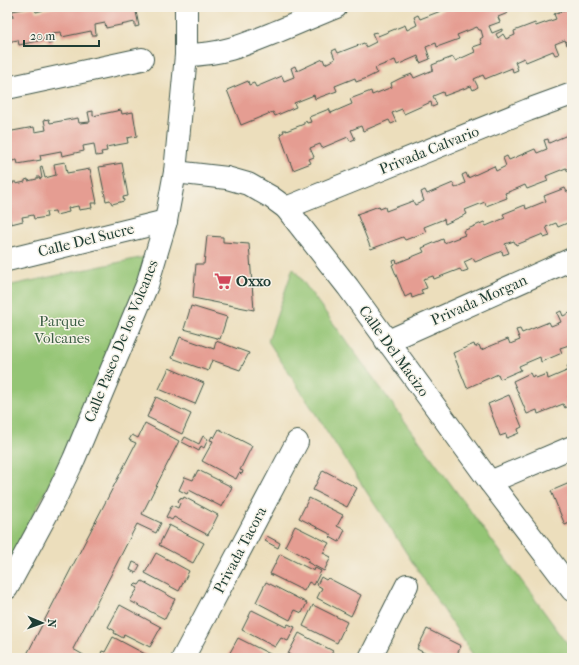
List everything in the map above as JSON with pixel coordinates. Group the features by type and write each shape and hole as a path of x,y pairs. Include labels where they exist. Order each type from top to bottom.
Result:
{"street":[{"name":"Calle Paseo De los Volcanes","path":"7,588 57,495 74,459 147,285 166,221 175,172 186,55 186,7"},
{"path":"186,55 218,53 239,47 336,7"},
{"path":"7,88 142,59"},
{"name":"Privada Calvario","path":"286,208 528,110 572,94"},
{"name":"Calle Del Macizo","path":"175,172 227,178 248,184 271,197 286,208 348,287 386,342 572,590"},
{"name":"Calle Del Sucre","path":"7,260 166,221"},
{"name":"Privada Morgan","path":"386,342 572,259"},
{"name":"Privada Tacora","path":"183,658 297,442"},
{"path":"490,482 572,447"},
{"path":"370,658 407,585"}],"green space":[{"name":"Parque Volcanes","path":"154,255 144,282 47,489 7,564 7,286"},
{"path":"293,268 572,650 572,658 475,658 268,341"}],"building":[{"path":"34,7 36,12 56,7 135,7 139,26 135,27 135,22 106,28 105,23 95,25 96,35 92,35 91,31 62,37 61,32 51,33 53,43 48,44 47,39 19,45 18,40 7,42 7,18 13,17 12,11"},
{"path":"451,7 452,10 458,7 505,7 508,13 498,17 500,22 489,26 492,33 502,29 502,31 496,34 498,38 503,34 506,39 515,35 514,31 535,23 536,26 556,19 554,14 572,7 572,43 567,45 565,40 555,44 559,54 555,55 553,51 526,62 524,58 515,62 518,70 513,72 512,68 485,79 483,75 474,79 478,87 473,90 471,86 444,96 443,92 433,96 437,105 432,107 431,102 404,114 402,109 392,113 396,122 391,124 389,120 363,131 361,126 351,130 355,139 350,141 348,137 322,148 320,144 310,148 314,157 309,159 311,163 293,170 280,134 284,132 283,130 286,131 304,124 306,121 307,123 311,122 309,117 329,109 331,113 352,104 350,99 371,91 372,95 392,87 391,83 401,78 412,74 414,78 433,70 432,65 453,57 455,61 475,52 473,47 482,44 480,39 483,37 481,30 477,27 457,35 459,39 437,47 436,43 426,47 430,59 420,63 418,56 397,65 395,60 375,68 377,73 367,78 356,82 355,78 335,86 337,91 315,99 314,95 294,103 296,107 275,116 273,112 241,125 227,90 248,81 249,85 254,83 256,87 282,76 284,81 294,77 291,68 295,66 297,71 323,59 325,64 335,59 332,51 336,49 338,53 364,43 366,47 376,42 372,33 377,32 378,36 405,25 407,30 417,25 414,17 418,15 420,19"},
{"path":"121,110 122,114 133,112 137,136 127,138 128,143 106,147 107,151 101,152 102,155 96,156 94,144 83,146 84,151 62,156 61,151 40,155 41,160 18,164 17,160 7,162 7,132 34,127 35,132 46,130 44,120 49,119 50,123 78,118 79,123 90,122 88,112 93,111 93,116"},
{"path":"572,133 572,170 568,172 566,168 546,176 548,181 527,189 525,185 505,193 507,198 486,206 485,202 465,210 467,214 445,224 444,219 424,227 426,232 405,240 403,237 371,249 357,214 379,206 380,209 385,207 386,211 413,201 415,205 424,201 421,192 425,190 427,194 453,183 455,188 465,183 462,175 466,173 468,178 494,166 496,171 506,166 503,158 507,156 509,160 535,149 537,153 547,149 544,140 548,139 549,143"},
{"path":"65,162 67,173 90,169 97,203 91,203 92,208 79,210 78,206 68,208 69,212 56,215 55,211 46,212 47,217 34,219 33,215 22,217 23,221 11,224 10,220 7,220 7,185 13,184 13,182 16,182 16,184 25,182 25,180 28,179 28,181 37,179 37,177 40,179 42,178 40,167 42,166 45,178 56,175 54,164"},
{"path":"122,163 128,196 123,197 124,201 112,204 110,200 106,201 99,167"},
{"path":"565,188 567,192 572,190 572,221 558,227 556,223 546,227 550,236 544,238 543,234 516,245 514,241 505,244 509,253 503,255 502,251 475,262 473,258 464,262 468,270 462,272 460,269 434,279 433,276 423,279 427,288 421,290 423,294 412,298 411,294 405,297 392,265 394,264 393,261 396,260 397,263 424,252 422,248 443,239 444,243 465,235 463,231 484,222 486,226 505,218 503,214 525,205 526,209 546,201 544,196"},
{"name":"Oxxo","path":"207,236 223,237 223,242 249,244 254,310 193,298 196,264 204,264"},
{"path":"191,306 227,317 220,339 184,329"},
{"path":"561,311 563,316 572,312 572,344 560,348 562,353 541,362 540,357 519,366 521,370 500,379 498,374 467,388 453,353 474,344 475,347 479,345 481,350 508,339 510,344 520,340 516,330 520,329 522,333 549,322 551,326 561,322 557,313"},
{"path":"180,337 214,349 216,341 249,353 240,370 212,360 208,371 172,358"},
{"path":"572,364 572,394 568,396 571,405 565,408 563,404 538,414 537,410 527,414 513,381 530,373 532,377 535,375 536,378 547,374 548,379 569,370 567,366"},
{"path":"169,368 204,383 195,404 159,389"},
{"path":"509,395 522,427 518,429 519,433 507,438 506,434 500,436 488,404"},
{"path":"156,397 191,414 182,434 147,417"},
{"path":"145,423 179,441 142,514 161,523 156,533 137,524 73,649 87,657 86,658 25,658 136,443 129,440 132,435 138,438"},
{"path":"219,429 252,446 240,470 243,471 242,474 239,473 236,479 202,461 213,441 210,440 212,436 214,438"},
{"path":"203,436 208,439 204,448 201,446 199,451 182,442 185,437 199,444"},
{"path":"198,470 232,487 222,507 189,490 187,494 179,490 185,477 193,480"},
{"path":"323,470 357,488 347,507 313,490"},
{"path":"572,482 572,522 565,525 551,491"},
{"path":"184,497 218,515 208,535 174,517 172,520 166,517 172,505 178,508 180,503 178,501 180,498 183,499"},
{"path":"309,498 343,515 337,526 345,530 339,542 330,537 332,535 299,518"},
{"path":"169,525 204,543 193,563 159,545"},
{"path":"295,526 329,543 323,553 331,557 324,571 307,562 309,559 285,546"},
{"path":"267,536 280,543 278,548 265,541"},
{"path":"156,553 189,571 179,591 145,573"},
{"path":"280,554 314,571 315,568 321,571 314,585 309,582 304,591 270,574"},
{"path":"133,562 140,565 136,573 130,570"},
{"path":"321,577 326,580 328,578 361,595 351,616 317,598 322,588 317,585"},
{"path":"142,581 175,599 165,619 130,601 138,588 134,586 136,584 139,585"},
{"path":"266,582 307,603 302,613 295,610 290,620 256,602"},
{"path":"120,605 161,627 150,647 124,634 123,638 114,633 115,631 108,627"},
{"path":"313,605 347,622 337,643 303,626"},
{"path":"252,610 286,627 288,624 295,627 288,641 281,638 275,647 242,630"},
{"path":"427,629 461,646 455,658 434,658 417,649"},
{"path":"299,633 333,651 329,658 296,658 288,654"},
{"path":"113,637 147,655 145,658 102,658 100,656 102,651 105,652"},
{"path":"238,638 272,655 270,658 227,658"}],"place":[{"name":"Oxxo","path":"223,281"}]}
